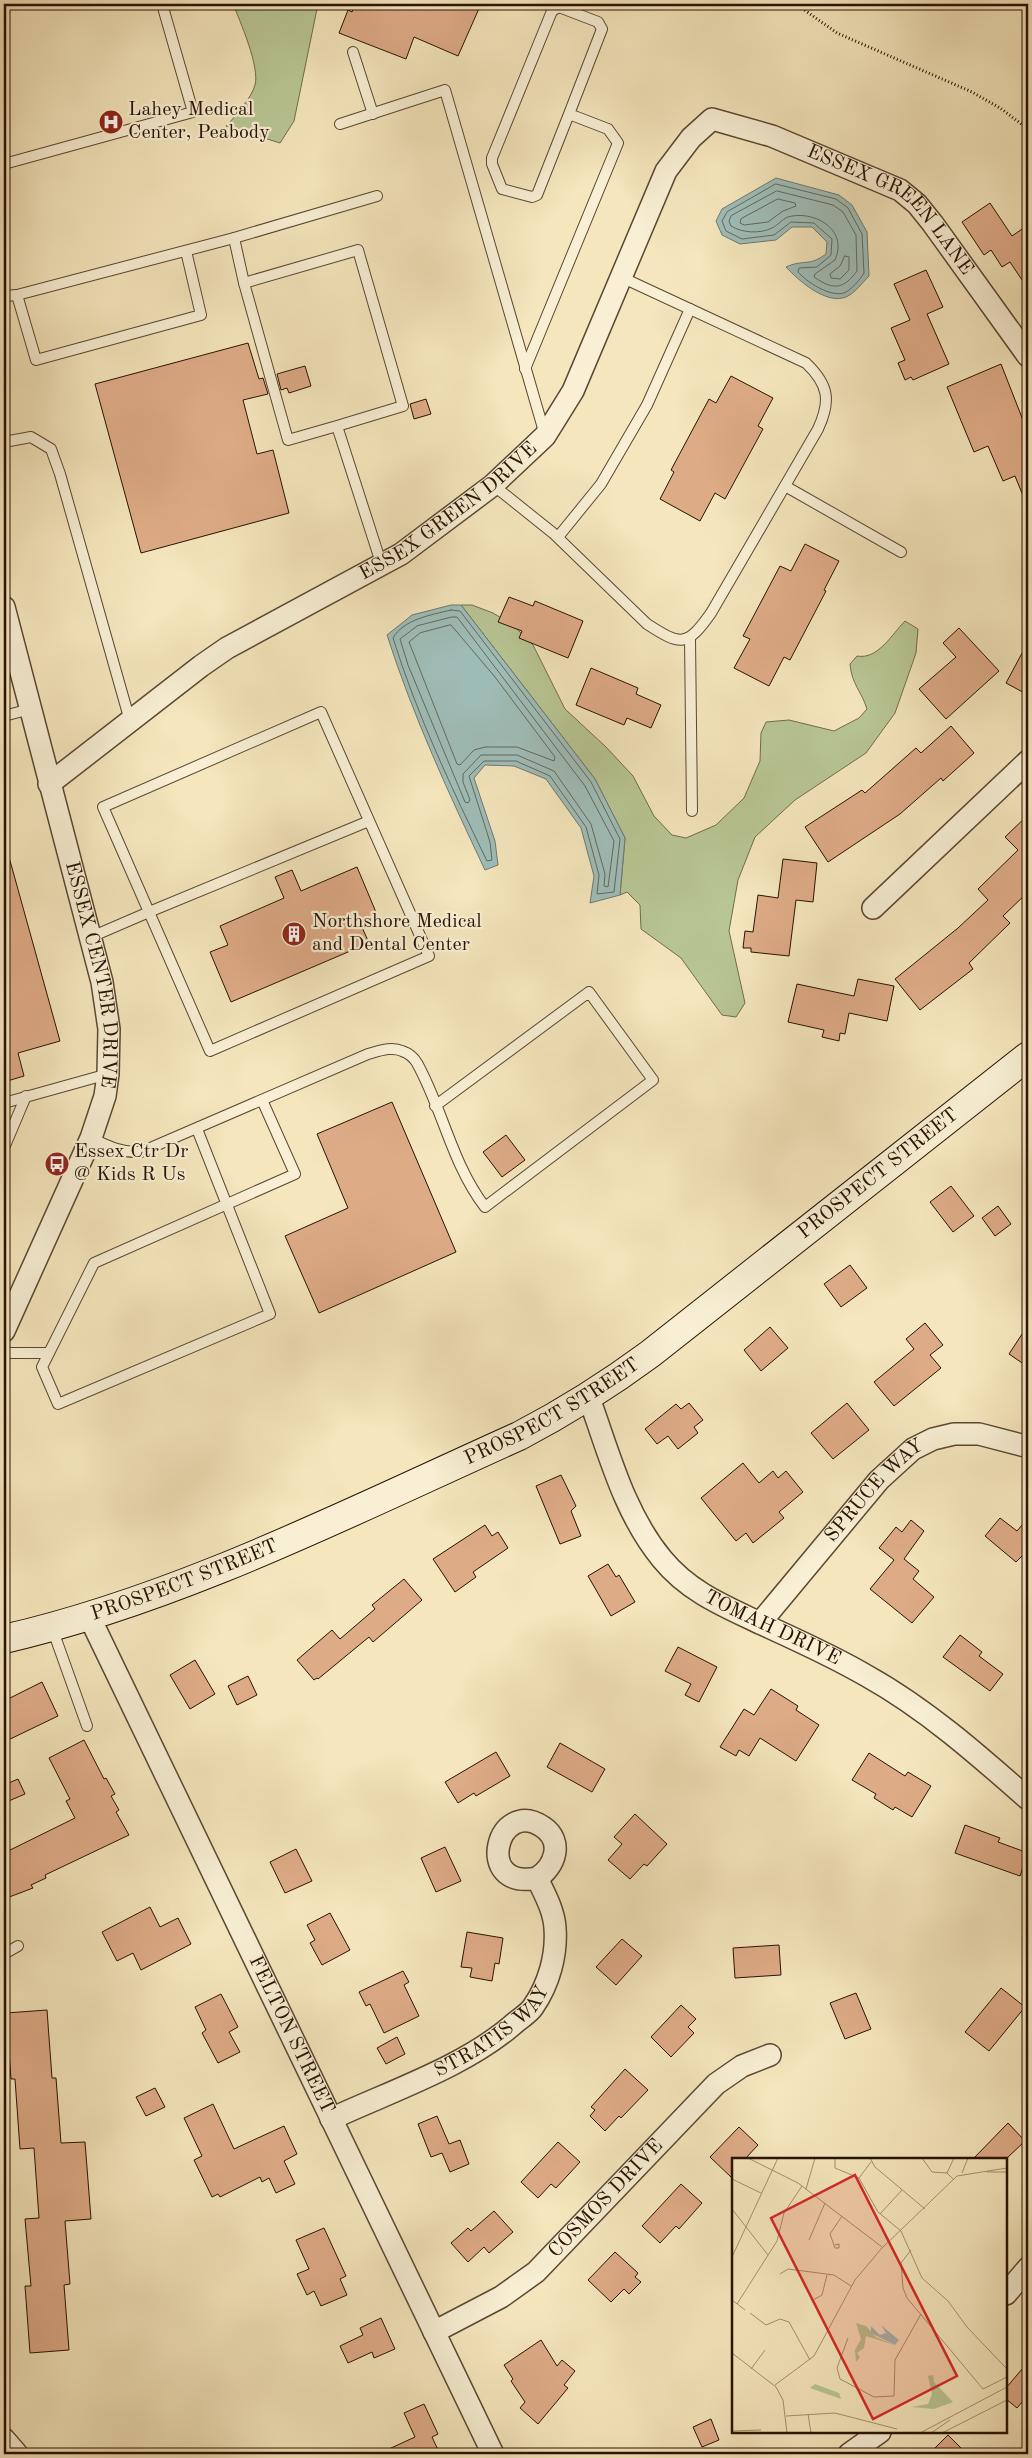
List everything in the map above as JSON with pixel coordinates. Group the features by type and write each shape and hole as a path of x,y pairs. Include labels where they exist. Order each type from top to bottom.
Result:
{"street":[{"name":"ESSEX GREEN DRIVE","path":"49,784 227,648 382,566 432,532 493,485 545,436 574,391 666,171 691,138 712,119"},
{"name":"ESSEX GREEN LANE","path":"712,119 772,136 900,190 917,204 933,224 1028,356"},
{"name":"ESSEX CENTER DRIVE","path":"4,607 49,784 91,937 107,1006 108,1074 105,1096 91,1138 4,1330"},
{"path":"872,908 1028,761"},
{"name":"PROSPECT STREET","path":"4,1639 52,1627 151,1596 294,1537 519,1436 589,1398 650,1354 1028,1056"},
{"name":"TOMAH DRIVE","path":"589,1398 625,1498 642,1530 661,1558 678,1577 697,1592 866,1675 905,1699 940,1725 1028,1799"},
{"name":"SPRUCE WAY","path":"760,1623 880,1480 913,1449 933,1439 954,1434 979,1434 1025,1446"},
{"name":"FELTON STREET","path":"89,1616 493,2454"},
{"name":"STRATIS WAY","path":"331,2119 473,2054 505,2032 532,2008 547,1981 554,1946 555,1927 549,1903 537,1878"},
{"name":"COSMOS DRIVE","path":"434,2332 501,2297 536,2272 716,2084 742,2066 770,2055"},
{"path":"1007,2293 1028,2268"},
{"path":"848,2454 879,2433"},
{"path":"4,2439 17,2454"}],"lane":[{"path":"4,164 193,112 162,4"},
{"path":"559,7 598,22 602,29 569,114 537,195 532,197 502,189 492,164 492,158 552,12 559,7"},
{"path":"352,52 373,114"},
{"path":"340,124 445,90 545,436"},
{"path":"526,369 618,143 608,129 569,114"},
{"path":"4,296 17,295 186,252 377,196"},
{"path":"234,238 244,283 288,440 403,406 358,250 244,283"},
{"path":"17,295 36,360 201,315 186,252"},
{"path":"493,485 558,537 647,624 664,635 680,641 690,638 711,613 826,412 827,398 816,373 796,358 621,277"},
{"path":"558,537 601,484 647,405 690,309"},
{"path":"337,426 382,566"},
{"path":"4,442 31,437 51,450 60,474 130,721"},
{"path":"785,486 901,552"},
{"path":"690,638 692,811"},
{"path":"4,716 30,709"},
{"path":"321,712 429,956 210,1051 149,912 102,807 321,712"},
{"path":"91,937 369,821"},
{"path":"91,1138 113,1149 128,1153 141,1152 368,1054 388,1049 401,1050 416,1062 466,1178 485,1207 653,1080 589,992 435,1106"},
{"path":"4,1103 108,1074"},
{"path":"4,1148 26,1096"},
{"path":"197,1129 227,1204 270,1314 58,1404 42,1367 94,1263 227,1204 295,1174 262,1100"},
{"path":"4,1353 48,1353"},
{"path":"52,1627 87,1726"},
{"path":"4,1954 18,1946"}],"path":[{"path":"796,4 837,33 972,92 1000,108 1028,129"}],"green space":[{"path":"233,4 318,4 294,121 280,143 226,126 250,95 255,85 256,77 252,56"},
{"path":"461,605 472,605 493,613 513,625 533,645 565,709 606,747 633,776 654,816 672,835 686,838 716,825 744,798 760,761 761,733 766,722 789,720 834,731 859,718 867,709 853,677 850,664 857,656 872,654 878,650 905,621 918,629 916,653 895,713 866,753 795,800 755,837 738,880 729,931 745,1003 736,1017 722,1015 681,958 641,929 640,905 627,892 620,895 625,838 595,779"}],"water":[{"path":"776,178 839,195 852,205 867,232 869,276 846,297 830,298 813,290 786,267 797,263 810,262 826,254 827,242 812,227 792,227 776,240 740,244 722,235 716,221 722,209"},
{"path":"451,605 461,605 595,779 625,838 620,895 590,903 594,876 581,828 546,779 514,766 485,765 474,778 495,841 498,865 485,870 420,725 387,635 412,615"}],"building":[{"path":"355,4 481,4 458,56 414,37 406,59 339,33 348,10 352,12"},
{"path":"990,203 1012,236 1028,225 1028,289 1010,262 1002,267 991,250 984,255 962,222"},
{"path":"926,270 943,307 927,314 949,364 913,380 911,377 905,380 898,363 905,360 891,328 910,320 894,284"},
{"path":"248,343 259,379 263,378 268,394 243,400 257,454 273,450 289,513 141,553 95,384"},
{"path":"1001,364 1028,433 1028,508 1015,476 1003,481 988,446 974,452 947,387"},
{"path":"305,366 311,386 289,393 287,388 281,390 277,374"},
{"path":"731,376 773,398 758,426 763,429 725,499 715,493 700,521 660,499 674,472 671,470 709,399 716,403"},
{"path":"426,399 431,414 414,419 410,404"},
{"path":"805,544 839,561 824,590 826,591 790,660 784,657 769,686 734,668 750,639 743,636 780,566 791,571"},
{"path":"509,597 533,606 535,601 583,621 568,658 519,638 522,631 498,622"},
{"path":"959,628 999,671 946,719 919,689 956,657 943,643"},
{"path":"1028,642 1028,695 1006,683"},
{"path":"591,668 638,688 636,694 661,705 651,728 627,718 624,725 576,705"},
{"path":"951,726 974,753 943,781 941,778 900,814 828,862 805,827 862,790 865,793 916,748 921,753"},
{"path":"1028,815 1028,892 1003,916 1010,923 969,963 973,969 920,1010 895,979 958,928 988,900 978,889 1018,850 1005,837"},
{"path":"9,857 60,1041 18,1053 24,1076 4,1082 4,858"},
{"path":"783,859 817,863 813,902 796,900 789,956 751,952 751,948 743,948 745,931 753,932 758,895 778,898"},
{"name":"Northshore Medical and Dental Center","path":"357,867 378,917 361,925 369,943 231,1002 210,952 228,945 220,926 284,898 275,877 292,870 301,891"},
{"path":"858,979 894,986 887,1021 849,1013 845,1034 840,1033 839,1041 822,1037 824,1030 788,1022 797,984 854,996"},
{"path":"392,1102 456,1252 319,1313 285,1236 348,1208 317,1134"},
{"path":"506,1135 525,1160 502,1177 483,1152"},
{"path":"951,1186 974,1216 953,1232 930,1202"},
{"path":"998,1206 1011,1224 995,1236 982,1218"},
{"path":"850,1265 867,1288 841,1307 824,1284"},
{"path":"925,1323 943,1345 930,1355 941,1368 894,1406 874,1382 914,1349 906,1339"},
{"path":"1028,1325 1028,1367 1009,1354"},
{"path":"770,1327 788,1348 761,1371 744,1350"},
{"path":"689,1403 703,1420 694,1427 698,1433 678,1449 668,1436 657,1444 645,1429 676,1404 681,1409"},
{"path":"847,1403 869,1430 833,1459 811,1433"},
{"path":"743,1463 759,1483 773,1471 778,1478 786,1471 803,1492 779,1512 784,1518 753,1543 746,1533 736,1541 701,1498"},
{"path":"561,1475 576,1506 571,1511 581,1536 560,1544 536,1486"},
{"path":"1000,1518 1017,1531 1028,1518 1028,1557 1022,1556 1016,1562 985,1536"},
{"path":"911,1520 924,1531 904,1559 919,1571 913,1579 934,1597 912,1623 870,1589 894,1560 879,1548 896,1527 902,1532"},
{"path":"485,1525 492,1536 498,1532 508,1548 473,1572 476,1577 455,1592 433,1559"},
{"path":"608,1564 616,1577 619,1575 635,1602 611,1616 588,1576"},
{"path":"404,1579 422,1600 373,1642 369,1637 318,1679 314,1680 297,1660 332,1630 340,1639 375,1609 372,1605"},
{"path":"960,1635 982,1652 979,1656 1003,1674 990,1691 943,1657"},
{"path":"678,1647 717,1667 699,1702 685,1695 691,1684 665,1671"},
{"path":"195,1660 215,1694 190,1709 170,1675"},
{"path":"248,1676 257,1695 237,1705 228,1686"},
{"path":"42,1682 58,1716 4,1742 4,1701"},
{"path":"771,1689 798,1706 796,1710 819,1725 796,1761 760,1738 749,1756 739,1750 736,1756 720,1747 744,1709 754,1715"},
{"path":"84,1740 104,1779 106,1778 115,1794 111,1796 119,1810 116,1812 129,1835 45,1875 46,1878 31,1885 33,1888 4,1899 4,1853 75,1818 66,1801 70,1799 49,1758"},
{"path":"560,1743 605,1769 592,1792 547,1767"},
{"path":"496,1752 510,1776 476,1796 474,1793 458,1803 445,1782"},
{"path":"869,1753 905,1776 908,1772 931,1786 912,1817 895,1807 893,1810 874,1798 876,1794 852,1780"},
{"path":"18,1779 25,1794 4,1803 4,1785"},
{"path":"635,1814 667,1844 647,1866 644,1864 630,1879 608,1860 622,1844 614,1837"},
{"path":"965,1825 1000,1838 998,1842 1028,1853 1020,1876 955,1853"},
{"path":"445,1847 461,1881 436,1892 421,1858"},
{"path":"296,1849 312,1881 285,1893 270,1862"},
{"path":"150,1907 160,1927 178,1918 191,1944 141,1970 133,1953 117,1961 102,1932"},
{"path":"330,1913 350,1950 322,1965 310,1943 315,1940 307,1925"},
{"path":"467,1932 503,1938 499,1964 495,1963 492,1981 470,1977 472,1968 461,1967"},
{"path":"622,1939 642,1956 616,1985 596,1967"},
{"path":"779,1945 781,1975 735,1978 733,1948"},
{"path":"403,1971 409,1982 404,1985 419,2016 384,2033 370,2004 366,2006 359,1992"},
{"path":"1001,1988 1025,2007 989,2051 965,2032"},
{"path":"856,1993 871,2029 845,2039 830,2003"},
{"path":"221,1994 238,2027 229,2032 240,2052 218,2063 202,2033 206,2030 195,2007"},
{"path":"681,2005 696,2019 688,2027 694,2033 671,2057 651,2037"},
{"path":"47,2010 52,2078 56,2078 61,2143 85,2142 91,2219 65,2221 70,2284 64,2285 69,2350 30,2353 25,2286 31,2286 25,2219 39,2218 34,2148 20,2149 15,2079 11,2079 6,2013"},
{"path":"397,2037 405,2054 386,2064 377,2048"},
{"path":"625,2069 648,2090 621,2118 619,2116 605,2131 590,2116 595,2110 591,2107"},
{"path":"155,2088 165,2107 146,2116 136,2097"},
{"path":"213,2104 234,2149 284,2126 297,2154 284,2161 295,2184 276,2193 269,2178 262,2182 260,2177 220,2197 218,2194 212,2197 194,2160 202,2156 184,2118"},
{"path":"437,2116 449,2144 460,2140 469,2164 450,2172 442,2153 431,2157 418,2124"},
{"path":"1008,2123 1025,2141 1007,2158 974,2158"},
{"path":"739,2127 758,2145 746,2158 732,2158 732,2178 710,2157"},
{"path":"558,2142 580,2162 556,2188 551,2184 538,2198 521,2182"},
{"path":"681,2184 702,2203 679,2229 676,2226 660,2243 642,2226"},
{"path":"494,2211 513,2232 489,2253 484,2247 468,2262 451,2243 468,2228 471,2231"},
{"path":"324,2228 346,2276 340,2279 347,2295 321,2306 314,2291 307,2295 297,2274 309,2269 296,2240"},
{"path":"615,2252 638,2273 635,2277 641,2282 629,2294 624,2289 611,2302 588,2280"},
{"path":"381,2318 395,2349 374,2358 372,2352 348,2363 340,2346 363,2335 360,2328"},
{"path":"541,2340 557,2366 562,2360 575,2371 564,2385 568,2388 538,2424 520,2408 525,2402 511,2381 513,2379 504,2365"},
{"path":"1028,2362 1028,2395 1017,2408 1007,2400 1007,2387"},
{"path":"424,2404 438,2434 432,2437 440,2454 378,2454 415,2437 404,2413"},
{"path":"711,2419 719,2440 702,2447 693,2427"},
{"path":"948,2435 967,2454 929,2454"}],"place":[{"name":"Lahey Medical Center, Peabody","path":"111,122"},
{"name":"Northshore Medical and Dental Center","path":"294,934"},
{"name":"Essex Ctr Dr @ Kids R Us","path":"57,1164"}]}
